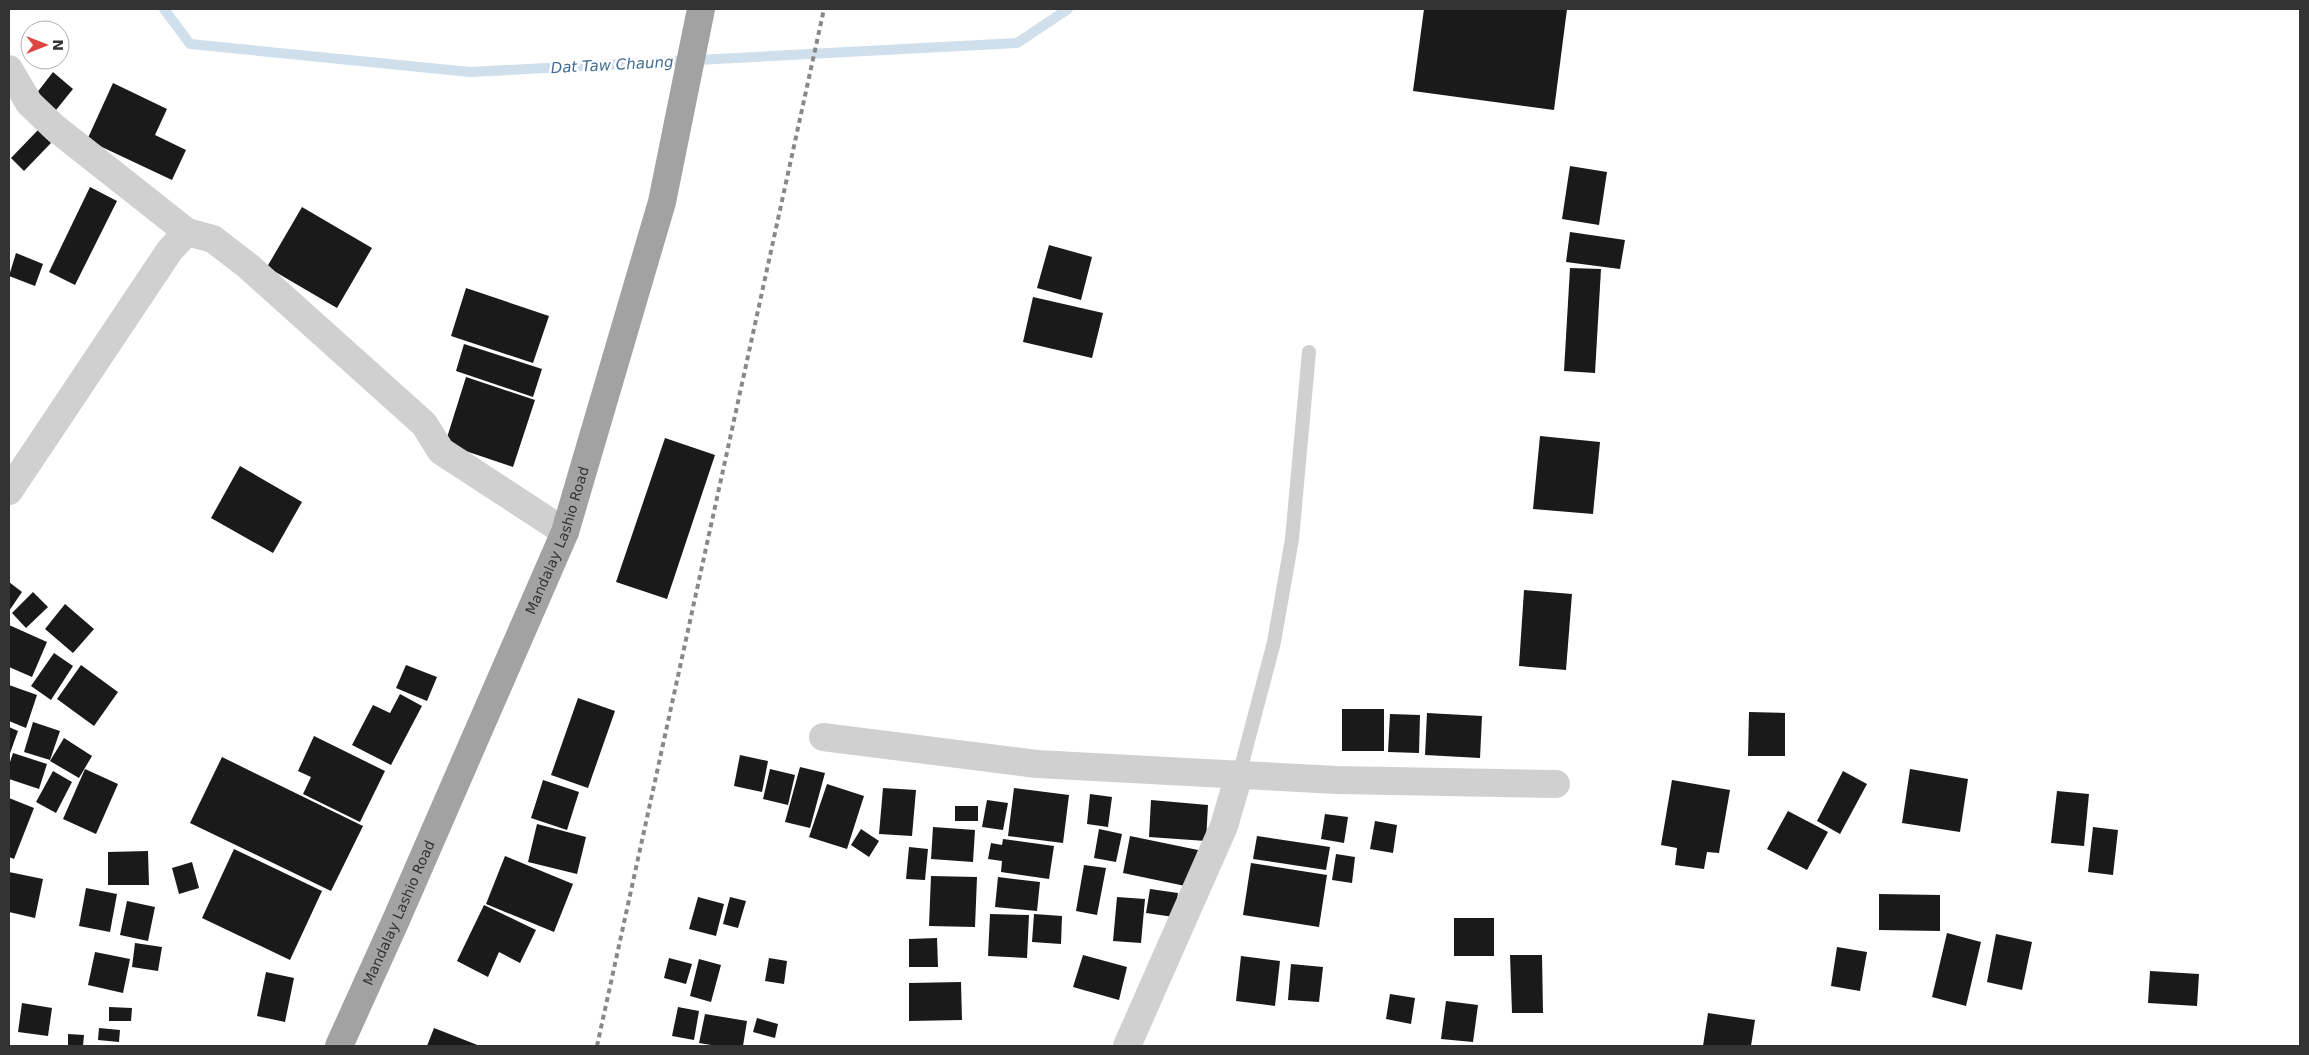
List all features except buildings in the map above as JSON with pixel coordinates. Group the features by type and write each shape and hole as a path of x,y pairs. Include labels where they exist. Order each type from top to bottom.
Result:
{"highway":[{"name":"Mandalay Lashio Road","path":"338,1046 396,920 564,532 662,202 701,9"}],"street":[{"path":"9,69 29,103 54,127 187,232 213,239 248,266 424,424 441,451 564,532"},
{"path":"9,491 170,250 187,232"},
{"path":"823,737 1037,764 1337,780 1556,784"},
{"path":"1127,1046 1224,826 1239,775"}],"lane":[{"path":"1239,775 1274,642 1292,539 1309,352"}],"waterway":[{"name":"Dat Taw Chaung","path":"164,9 190,44 470,72 1017,43 1068,9"}],"railway":[{"path":"597,1046 824,9"}]}
